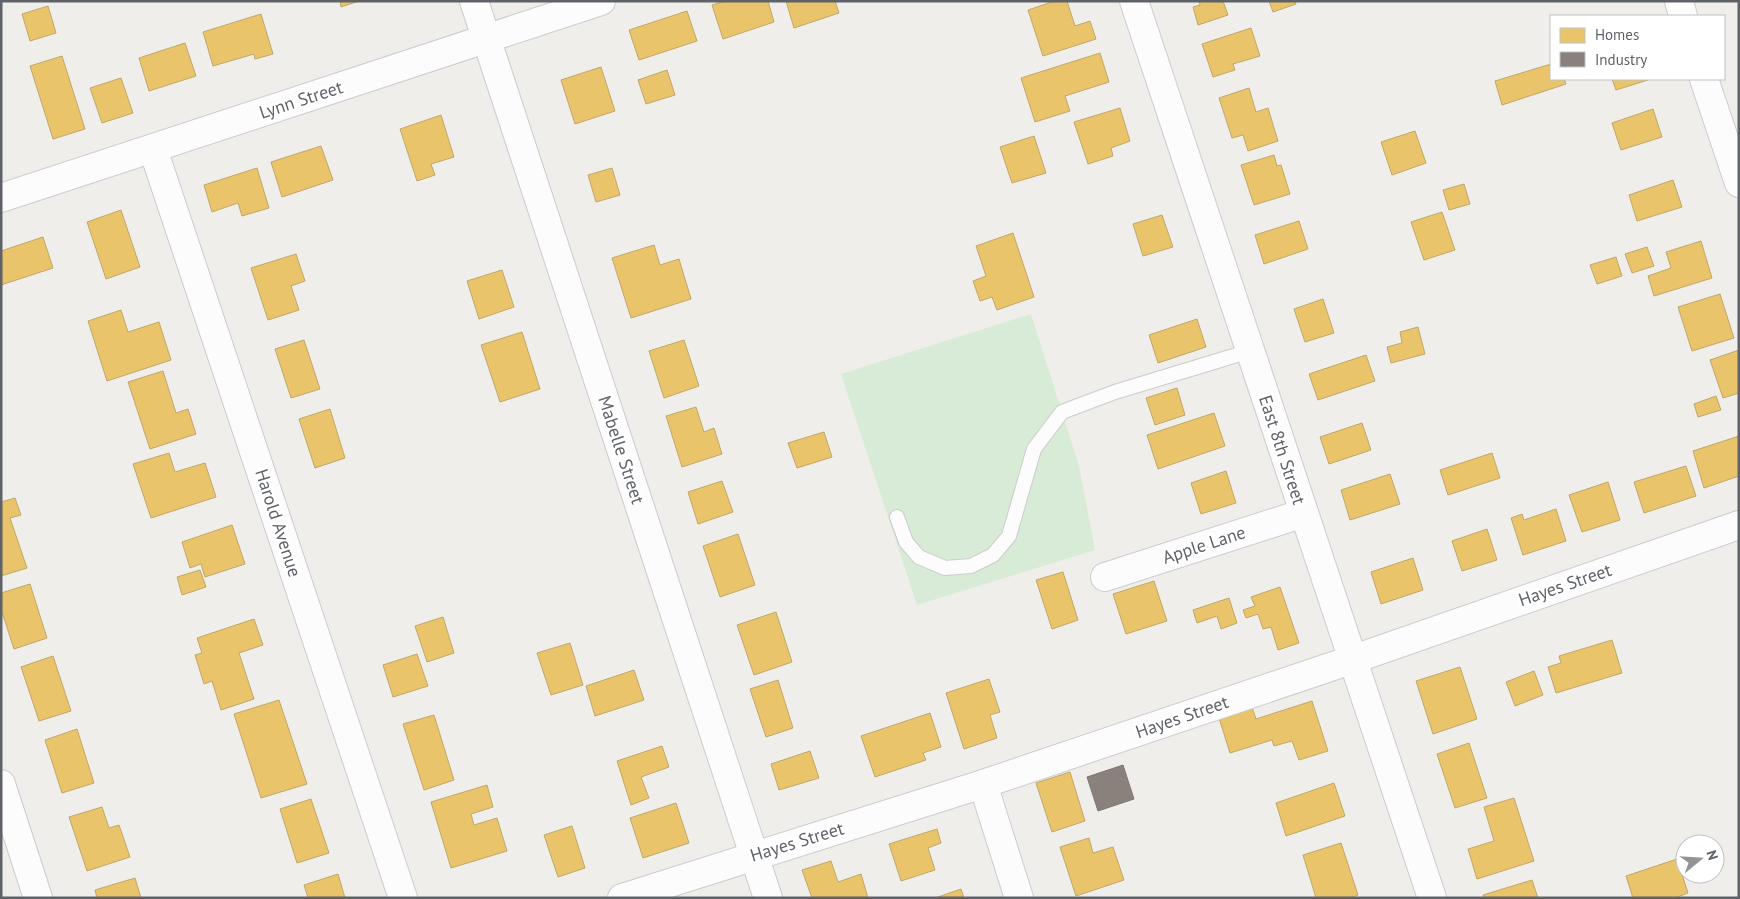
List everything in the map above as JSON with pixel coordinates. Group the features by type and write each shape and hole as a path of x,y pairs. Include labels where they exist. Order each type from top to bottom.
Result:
{"street":[{"name":"Mabelle Street","path":"474,1 768,898"},
{"name":"Lynn Street","path":"1,198 601,1"},
{"name":"East 8th Street","path":"1134,1 1432,898"},
{"path":"1678,1 1684,15"},
{"path":"1704,80 1739,183"},
{"name":"Harold Avenue","path":"153,149 403,898"},
{"name":"Apple Lane","path":"1105,577 1304,513"},
{"name":"Hayes Street","path":"622,898 982,784 1354,659 1739,524"},
{"path":"1,784 38,898"},
{"path":"982,784 1019,898"}],"lane":[{"path":"897,517 906,542 919,557 945,568 971,566 993,556 1009,536 1034,449 1062,412 1115,392 1250,351"}],"green space":[{"path":"1031,314 1079,466 1095,550 917,605 841,374"}],"building: Homes":[{"path":"340,1 359,1 341,7"},
{"path":"725,1 768,1 774,22 723,39 712,5"},
{"path":"786,1 835,1 839,13 794,28"},
{"path":"1055,1 1067,1 1075,26 1090,21 1096,39 1043,56 1028,10"},
{"path":"1199,1 1223,1 1228,15 1198,25 1193,7 1200,5"},
{"path":"1269,1 1295,1 1296,4 1273,12"},
{"path":"48,6 56,33 30,41 22,14"},
{"path":"687,11 697,41 639,60 629,30"},
{"path":"261,14 273,54 255,59 254,54 213,66 203,32"},
{"path":"1251,28 1260,56 1233,64 1235,70 1213,77 1202,44"},
{"path":"185,43 196,76 149,91 139,58"},
{"path":"1100,53 1109,82 1065,96 1070,111 1035,122 1021,78"},
{"path":"62,56 85,129 53,139 30,66"},
{"path":"1550,64 1550,80 1564,80 1566,84 1502,105 1495,81"},
{"path":"601,67 615,111 575,124 561,80"},
{"path":"667,70 675,95 646,104 638,80"},
{"path":"121,78 133,113 102,123 90,88"},
{"path":"1612,80 1648,80 1616,90"},
{"path":"1249,88 1256,112 1268,108 1278,141 1248,151 1243,135 1232,138 1219,98"},
{"path":"1120,108 1130,141 1111,148 1113,156 1088,164 1074,122"},
{"path":"1653,109 1662,137 1621,150 1612,123"},
{"path":"441,115 454,157 431,164 435,175 417,181 400,129"},
{"path":"1415,131 1426,163 1392,175 1381,142"},
{"path":"1034,136 1046,173 1012,183 1000,147"},
{"path":"321,146 333,180 282,197 271,162"},
{"path":"1274,155 1277,166 1281,165 1290,194 1254,205 1241,165"},
{"path":"257,168 269,208 242,216 238,203 212,212 204,185"},
{"path":"612,168 620,195 596,202 588,175"},
{"path":"1673,180 1682,207 1637,221 1629,195"},
{"path":"1464,184 1470,204 1449,210 1443,190"},
{"path":"121,210 140,267 106,279 87,222"},
{"path":"1442,212 1455,250 1424,260 1411,222"},
{"path":"1162,215 1173,247 1143,256 1133,224"},
{"path":"1299,221 1308,249 1264,264 1255,235"},
{"path":"1013,233 1034,297 997,310 992,297 980,301 973,281 986,276 976,246"},
{"path":"43,237 53,268 1,285 1,251"},
{"path":"1701,241 1712,278 1654,296 1648,276 1671,268 1666,252"},
{"path":"654,245 660,265 679,259 691,299 631,318 612,258"},
{"path":"1647,247 1654,266 1632,273 1625,254"},
{"path":"296,254 305,281 291,286 299,310 268,320 251,268"},
{"path":"1616,257 1622,276 1597,284 1590,265"},
{"path":"502,270 514,307 479,319 467,281"},
{"path":"1720,294 1734,338 1692,351 1678,307"},
{"path":"1323,299 1334,333 1305,342 1294,309"},
{"path":"121,310 128,332 159,322 171,360 107,381 88,321"},
{"path":"1197,319 1206,347 1158,363 1149,335"},
{"path":"1418,327 1425,354 1391,363 1387,347 1402,343 1400,332"},
{"path":"522,332 540,389 500,402 481,345"},
{"path":"304,340 320,389 291,398 275,349"},
{"path":"684,340 699,386 664,398 649,351"},
{"path":"1739,350 1739,393 1723,398 1710,360"},
{"path":"1366,355 1375,381 1318,400 1309,374"},
{"path":"163,371 176,413 188,409 196,434 150,449 128,382"},
{"path":"1177,388 1185,415 1155,425 1146,398"},
{"path":"1716,396 1721,410 1698,417 1694,404"},
{"path":"696,407 704,432 714,428 722,454 682,467 666,416"},
{"path":"330,409 345,458 315,468 299,419"},
{"path":"1214,413 1225,446 1158,469 1147,435"},
{"path":"1362,423 1371,450 1329,464 1320,437"},
{"path":"824,432 832,457 797,468 788,443"},
{"path":"1739,436 1739,476 1704,488 1693,451"},
{"path":"169,453 175,472 205,463 216,497 151,518 133,464"},
{"path":"1492,453 1500,478 1448,495 1440,470"},
{"path":"1686,466 1696,496 1644,513 1634,482"},
{"path":"1226,471 1236,503 1201,514 1191,483"},
{"path":"1390,474 1400,504 1350,520 1341,490"},
{"path":"722,481 733,512 698,524 688,492"},
{"path":"1608,482 1620,520 1582,532 1569,495"},
{"path":"15,498 21,515 10,518 27,568 1,576 1,502"},
{"path":"1556,509 1566,541 1523,555 1511,518 1522,514 1524,520"},
{"path":"232,525 245,564 205,577 201,564 190,568 182,542"},
{"path":"1487,529 1497,560 1462,571 1452,541"},
{"path":"738,534 755,585 720,597 703,546"},
{"path":"1413,558 1423,590 1381,604 1371,572"},
{"path":"200,570 206,587 182,595 177,577"},
{"path":"1063,572 1078,620 1052,629 1036,580"},
{"path":"1154,581 1167,621 1126,634 1113,594"},
{"path":"30,584 47,638 14,649 1,609 1,593"},
{"path":"1280,587 1299,643 1278,650 1271,627 1263,629 1258,614 1246,618 1243,610 1255,606 1251,597"},
{"path":"1229,598 1237,623 1221,629 1217,616 1197,623 1193,610"},
{"path":"776,612 792,662 754,675 737,625"},
{"path":"443,617 454,653 427,662 415,626"},
{"path":"254,619 263,645 239,653 254,699 221,710 212,681 204,684 195,655 202,653 197,638"},
{"path":"1612,640 1622,673 1556,693 1548,667 1561,663 1559,656"},
{"path":"570,643 583,685 551,695 537,653"},
{"path":"417,654 428,686 393,697 383,665"},
{"path":"53,656 71,711 39,721 21,667"},
{"path":"1460,667 1477,719 1433,734 1416,681"},
{"path":"634,670 644,700 595,716 586,686"},
{"path":"1534,671 1543,695 1515,706 1506,682"},
{"path":"989,679 1000,712 990,715 997,738 964,749 946,693"},
{"path":"778,680 793,728 766,737 750,689"},
{"path":"279,700 307,784 261,798 234,714"},
{"path":"1312,701 1328,751 1299,760 1292,741 1274,746 1272,740 1230,753 1219,718 1252,707 1256,719"},
{"path":"930,713 941,747 923,753 926,760 875,777 861,736"},
{"path":"434,715 454,780 424,790 403,724"},
{"path":"77,729 94,783 62,793 45,740"},
{"path":"1469,743 1487,798 1455,808 1437,754"},
{"path":"662,746 669,767 641,777 649,798 631,805 617,761"},
{"path":"810,751 819,778 779,790 771,764"},
{"path":"1070,772 1085,821 1052,832 1036,783"},
{"path":"1334,783 1345,816 1286,836 1276,803"},
{"path":"487,785 493,807 471,814 474,825 497,818 507,851 451,868 431,802"},
{"path":"1514,798 1534,861 1477,879 1468,849 1494,841 1484,807"},
{"path":"311,799 329,853 297,863 280,809"},
{"path":"676,803 689,843 643,858 630,818"},
{"path":"102,807 109,828 119,825 130,857 87,871 69,817"},
{"path":"572,826 585,868 558,877 544,835"},
{"path":"937,829 941,843 928,848 935,870 901,881 889,844"},
{"path":"1089,838 1093,853 1113,847 1124,880 1076,896 1060,847"},
{"path":"1341,843 1358,895 1350,898 1316,898 1303,855"},
{"path":"1675,860 1675,884 1685,884 1688,893 1675,898 1633,898 1626,876"},
{"path":"831,861 838,882 861,874 868,898 812,898 802,870"},
{"path":"338,874 345,898 308,898 304,885"},
{"path":"135,878 141,898 97,898 95,890"},
{"path":"1532,880 1538,898 1484,898 1483,895"},
{"path":"961,889 964,898 935,898"}],"building: Industry":[{"path":"1123,765 1134,799 1098,811 1087,777"}]}
